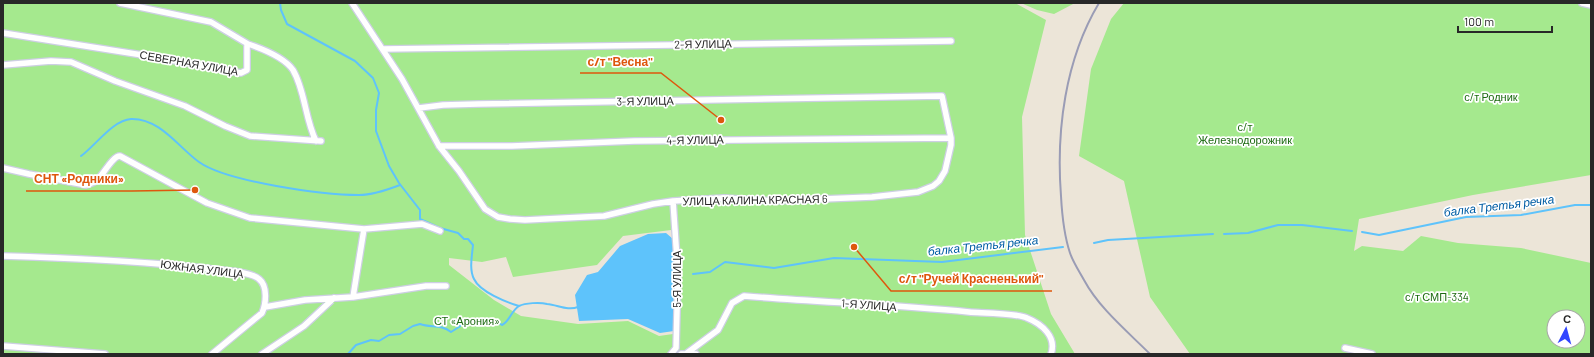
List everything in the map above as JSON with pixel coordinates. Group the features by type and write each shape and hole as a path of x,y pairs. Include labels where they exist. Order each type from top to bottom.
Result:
{"street":[{"path":"3,65 71,62 115,81 185,106 225,126 250,136 318,141 312,132 293,70 273,54 257,46 248,44 211,22 120,3"},
{"name":"УЛИЦА КАЛИНА КРАСНАЯ 6","path":"352,3 383,49 419,108 439,146 459,170 485,209 498,217 526,220 604,216 653,204 673,201 724,198 772,201 872,197 918,192 933,186 945,171 951,145 951,138"},
{"path":"1582,3 1591,5"},
{"name":"СЕВЕРНАЯ УЛИЦА","path":"3,33 155,57 241,73 247,70 248,44"},
{"name":"2-Я УЛИЦА","path":"383,49 951,41"},
{"name":"3-Я УЛИЦА","path":"419,108 443,105 478,104 942,96 951,138"},
{"name":"4-Я УЛИЦА","path":"439,146 512,146 634,141 951,138"},
{"path":"3,168 86,185 95,182 115,157 120,156 207,203 250,218 364,229 422,224 440,231"},
{"name":"5-Я УЛИЦА","path":"671,354 676,348 678,274 673,201"},
{"path":"353,297 364,229"},
{"name":"ЮЖНАЯ УЛИЦА","path":"3,256 108,259 244,273 261,280 268,307"},
{"path":"212,354 268,307 305,300 353,297 426,286 446,286"},
{"name":"1-Я УЛИЦА","path":"684,354 718,330 732,303 744,296 951,310 1026,317 1041,326 1049,334 1054,347 1051,354"},
{"path":"262,354 304,326 334,297"},
{"path":"3,346 105,354"},
{"path":"1345,348 1372,354"},
{"name":"1-Я УЛИЦА","path":"684,354 696,354"}],"green space":[{"name":"СТ «Арония»","path":"3,3 1015,3 1046,20 1022,117 1025,235 1051,314 1075,354 3,354","holes":["679,229 680,333 659,336 628,321 578,324 521,316 494,300 449,265 449,258 482,262 506,257 513,277 597,265 623,236"]},
{"path":"1021,3 1075,3 1054,14 1037,10"},
{"path":"1124,3 1591,3 1591,175 1473,195 1359,219 1354,251 1362,246 1403,251 1421,236 1458,243 1521,248 1591,263 1591,354 1190,354 1150,297 1124,181 1079,156 1091,69 1111,19"}],"water":[{"path":"666,233 673,239 675,282 674,331 660,333 628,319 579,321 575,295 587,275 598,272 620,246 648,234"}],"waterway":[{"path":"280,3 281,10 287,24 355,61 373,78 379,93 376,110 376,131 389,166 399,183 420,210 420,219 440,228 458,233 464,239 468,239 473,245 471,262 472,275 477,284 494,296 519,306"},
{"path":"81,156 104,134 124,120 131,119 151,123 160,128 199,162 212,169 231,176 300,190 359,195 375,193 400,185"},
{"name":"балка Третья речка","path":"1362,232 1379,235 1466,217 1521,215 1575,205 1591,205"},
{"name":"балка Третья речка","path":"1224,234 1248,233 1278,225 1302,225 1352,231"},
{"name":"балка Третья речка","path":"1094,243 1108,240 1213,234"},
{"name":"балка Третья речка","path":"693,274 710,272 725,262 774,268 834,258 942,262 1063,247"},
{"name":"балка Третья речка","path":"348,354 356,345 371,340 379,341 389,335 400,334 413,326 420,324 440,327 451,332 465,321 474,322 485,319 494,320 502,325 507,321 516,308 525,304 541,303 567,308 578,307"}],"railway":[{"path":"1099,3 1087,25 1078,48 1065,96 1060,146 1060,171 1061,203 1066,239 1071,256 1076,266 1097,300 1105,310 1150,354"}],"place":[{"name":"с/т \"Весна\"","path":"721,120"},
{"name":"СНТ «Родники»","path":"195,190"},
{"name":"с/т \"Ручей Красненький\"","path":"854,247"}],"park label":[{"name":"с/т Родник","path":"1491,97"},
{"name":"с/т Железнодорожник","path":"1245,133"},
{"name":"с/т СМП-334","path":"1437,297"}]}
